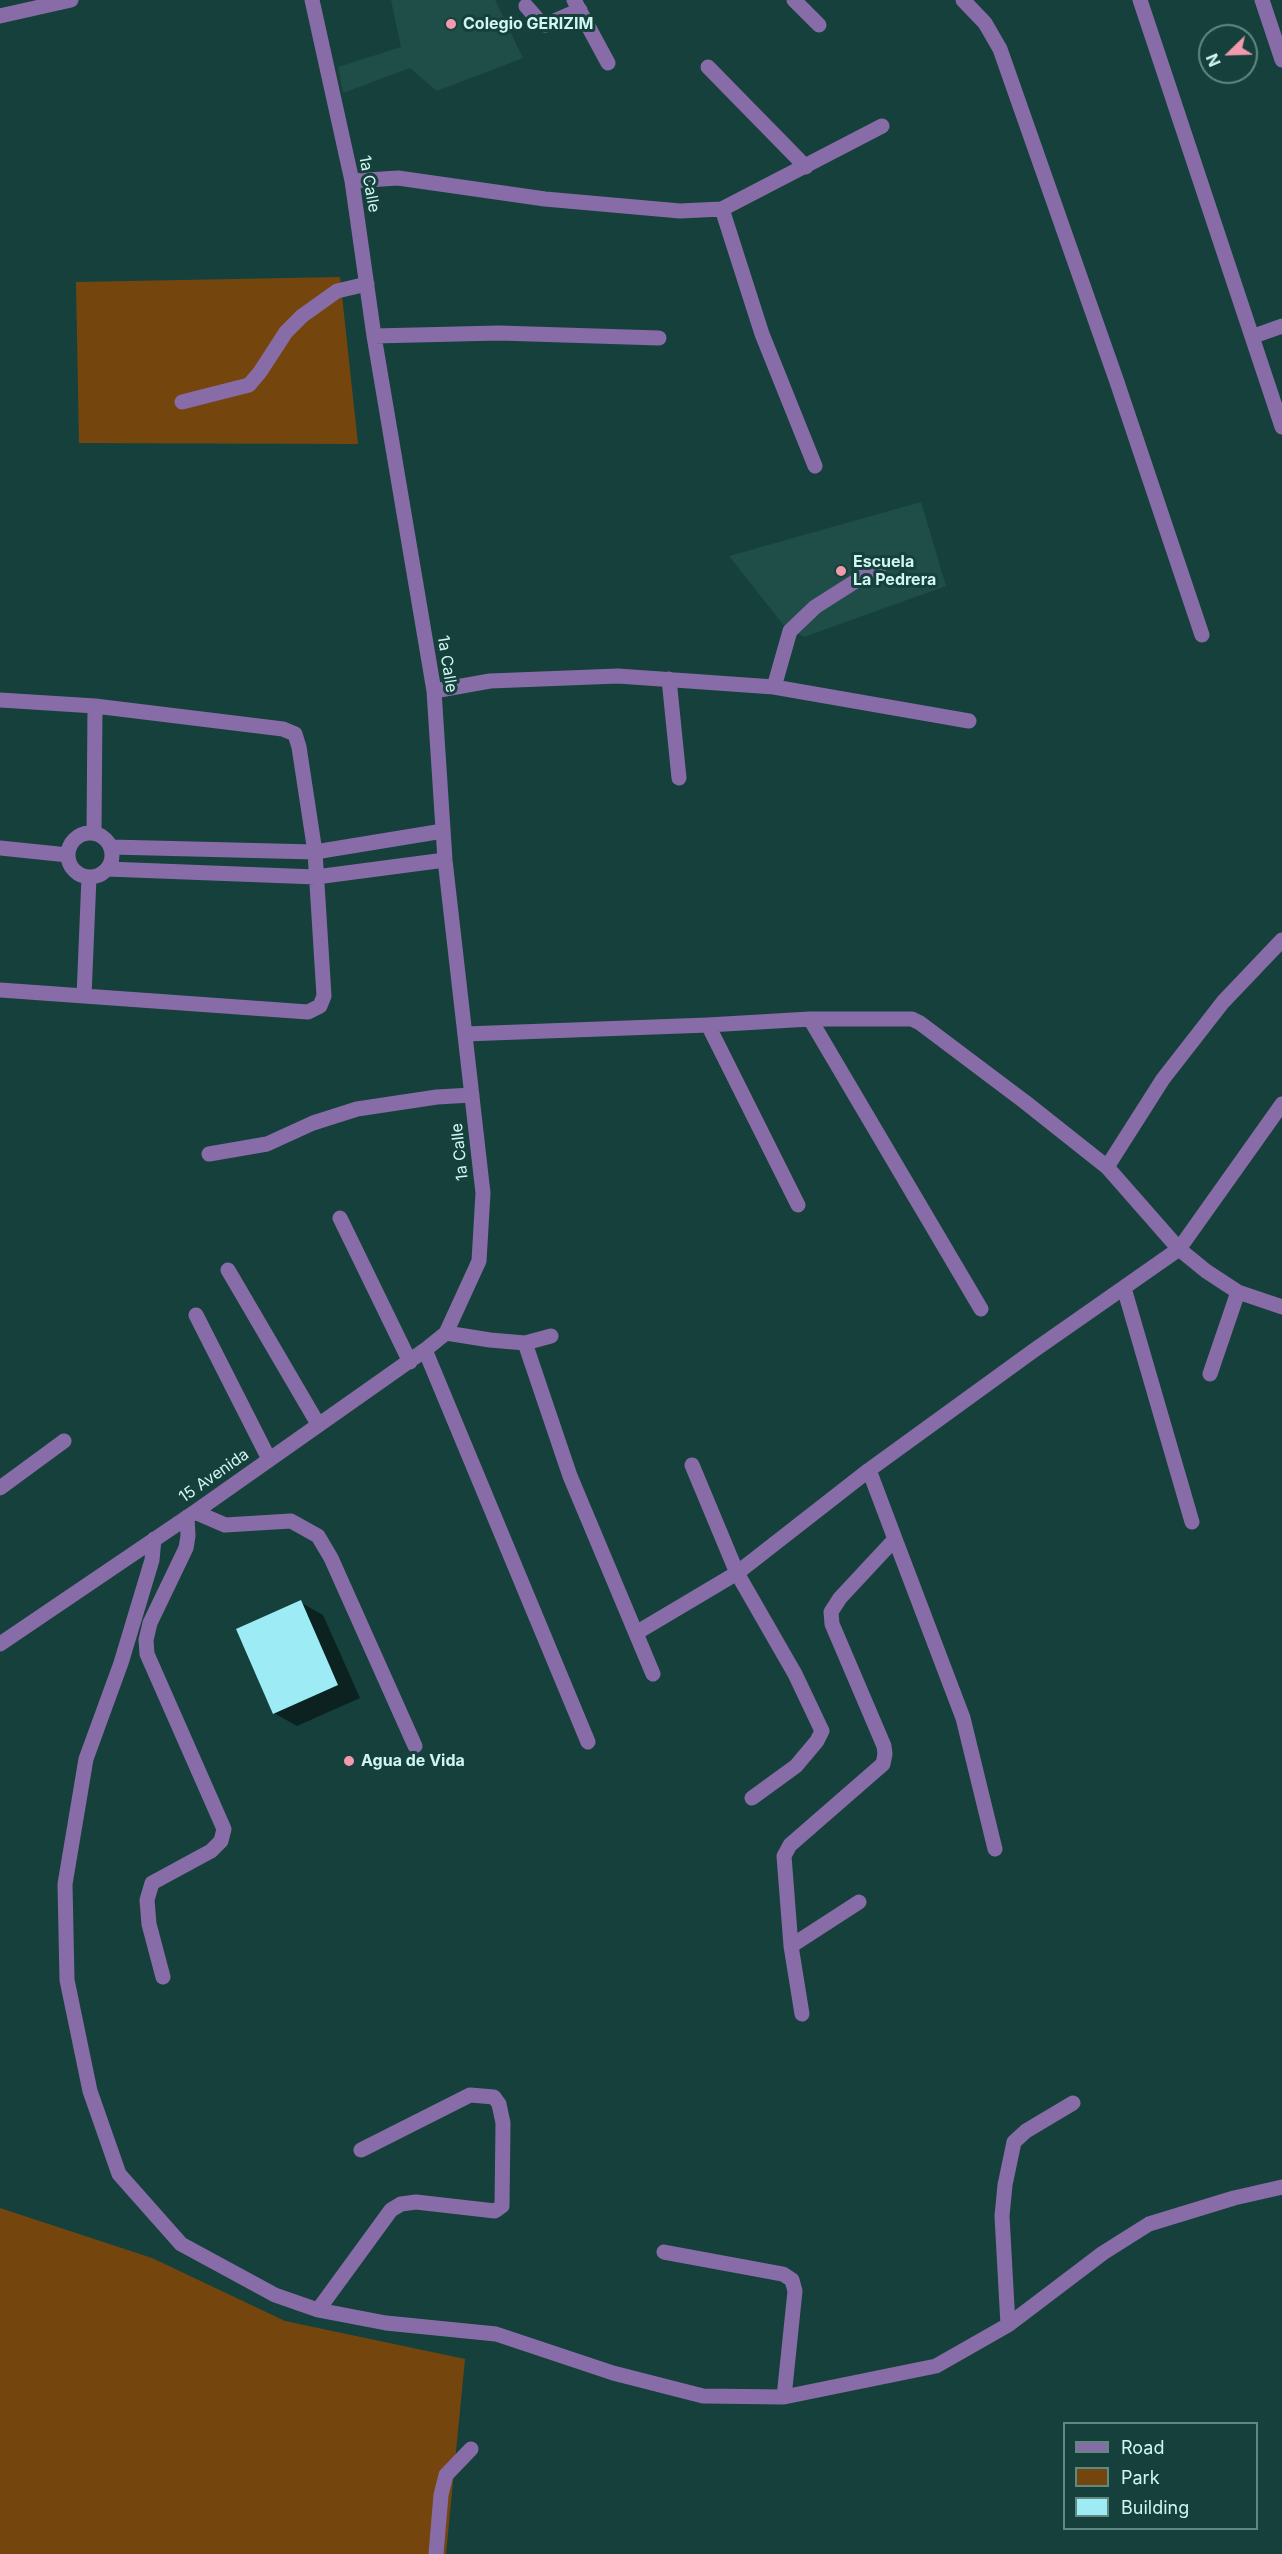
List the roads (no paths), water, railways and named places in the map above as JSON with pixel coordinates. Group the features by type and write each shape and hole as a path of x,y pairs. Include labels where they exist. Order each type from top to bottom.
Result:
{"street":[{"path":"0,16 71,0"},
{"name":"1a Calle","path":"312,0 352,181 374,336 435,691 445,860 483,1193 479,1261 446,1333"},
{"path":"794,0 819,25"},
{"path":"963,0 985,23 1000,50 1117,382 1202,635"},
{"path":"1262,0 1282,60"},
{"path":"1145,2 1282,427"},
{"path":"526,6 540,22 545,24 577,5 608,63"},
{"path":"708,67 806,167"},
{"path":"352,181 398,178 545,199 680,211 722,209 882,126"},
{"path":"722,209 762,334 815,466"},
{"path":"182,402 249,385 286,332 302,316 337,291 366,284"},
{"path":"1254,336 1282,326"},
{"path":"374,336 499,333 658,338"},
{"path":"774,687 790,631 815,607 881,565"},
{"path":"435,691 490,681 618,676 774,687 969,722"},
{"path":"669,680 679,778"},
{"path":"0,700 95,706 283,729 295,734 315,852 324,996 320,1006 308,1012 0,990"},
{"path":"94,833 95,706"},
{"path":"111,847 315,852 443,831"},
{"path":"86,833 101,835 111,847 112,855 107,869 99,875 89,877 72,867 68,855 74,841 86,833"},
{"path":"0,848 68,855"},
{"path":"107,869 316,877 445,860"},
{"path":"84,996 89,877"},
{"path":"1107,1167 1163,1079 1223,1002 1282,939"},
{"path":"465,1034 810,1019 900,1018 920,1023 1107,1167 1179,1249 1206,1271 1238,1292 1282,1307"},
{"path":"810,1019 981,1309"},
{"path":"708,1025 798,1205"},
{"path":"209,1155 267,1144 313,1123 357,1109 437,1097 472,1095"},
{"path":"636,1632 737,1573 869,1470 1179,1249 1282,1104"},
{"path":"340,1218 410,1362"},
{"path":"228,1270 318,1424"},
{"path":"1124,1288 1192,1522"},
{"path":"1210,1374 1238,1292"},
{"path":"196,1315 269,1459"},
{"path":"446,1333 525,1343 551,1336"},
{"name":"15 Avenida","path":"0,1644 410,1362 446,1333"},
{"path":"525,1343 570,1476 652,1674"},
{"path":"425,1350 588,1742"},
{"path":"0,1488 64,1441"},
{"path":"692,1465 737,1573 795,1674 822,1731 817,1741 796,1766 752,1798"},
{"path":"869,1470 963,1718 995,1849"},
{"path":"163,1977 149,1924 147,1900 152,1883 211,1851 222,1841 224,1829 154,1671 146,1640 150,1623 186,1548 191,1514 225,1525 291,1521 318,1536 331,1558 415,1746"},
{"path":"154,1539 153,1560 86,1759 65,1884 67,1980 90,2091 119,2174 181,2244 275,2295 318,2310 386,2323 496,2334 613,2373 703,2396 784,2397 936,2366 1008,2325 1103,2253 1149,2224 1234,2198 1282,2187"},
{"path":"802,2014 791,1946 783,1868 787,1850 883,1764 884,1746 832,1624 831,1612 840,1598 895,1539"},
{"path":"791,1946 859,1902"},
{"path":"318,2310 391,2211 401,2204 416,2202 495,2211 502,2206 503,2123 499,2104 494,2097 470,2095 361,2150"},
{"path":"1008,2325 1002,2216 1005,2185 1014,2142 1026,2131 1072,2103"},
{"path":"664,2252 783,2274 792,2280 795,2291 784,2397"},
{"path":"436,2554 441,2495 446,2475 471,2449"}],"place":[{"name":"Colegio GERIZIM","path":"451,24"},
{"name":"Escuela La Pedrera","path":"841,571"},
{"name":"Agua de Vida","path":"349,1761"}]}
